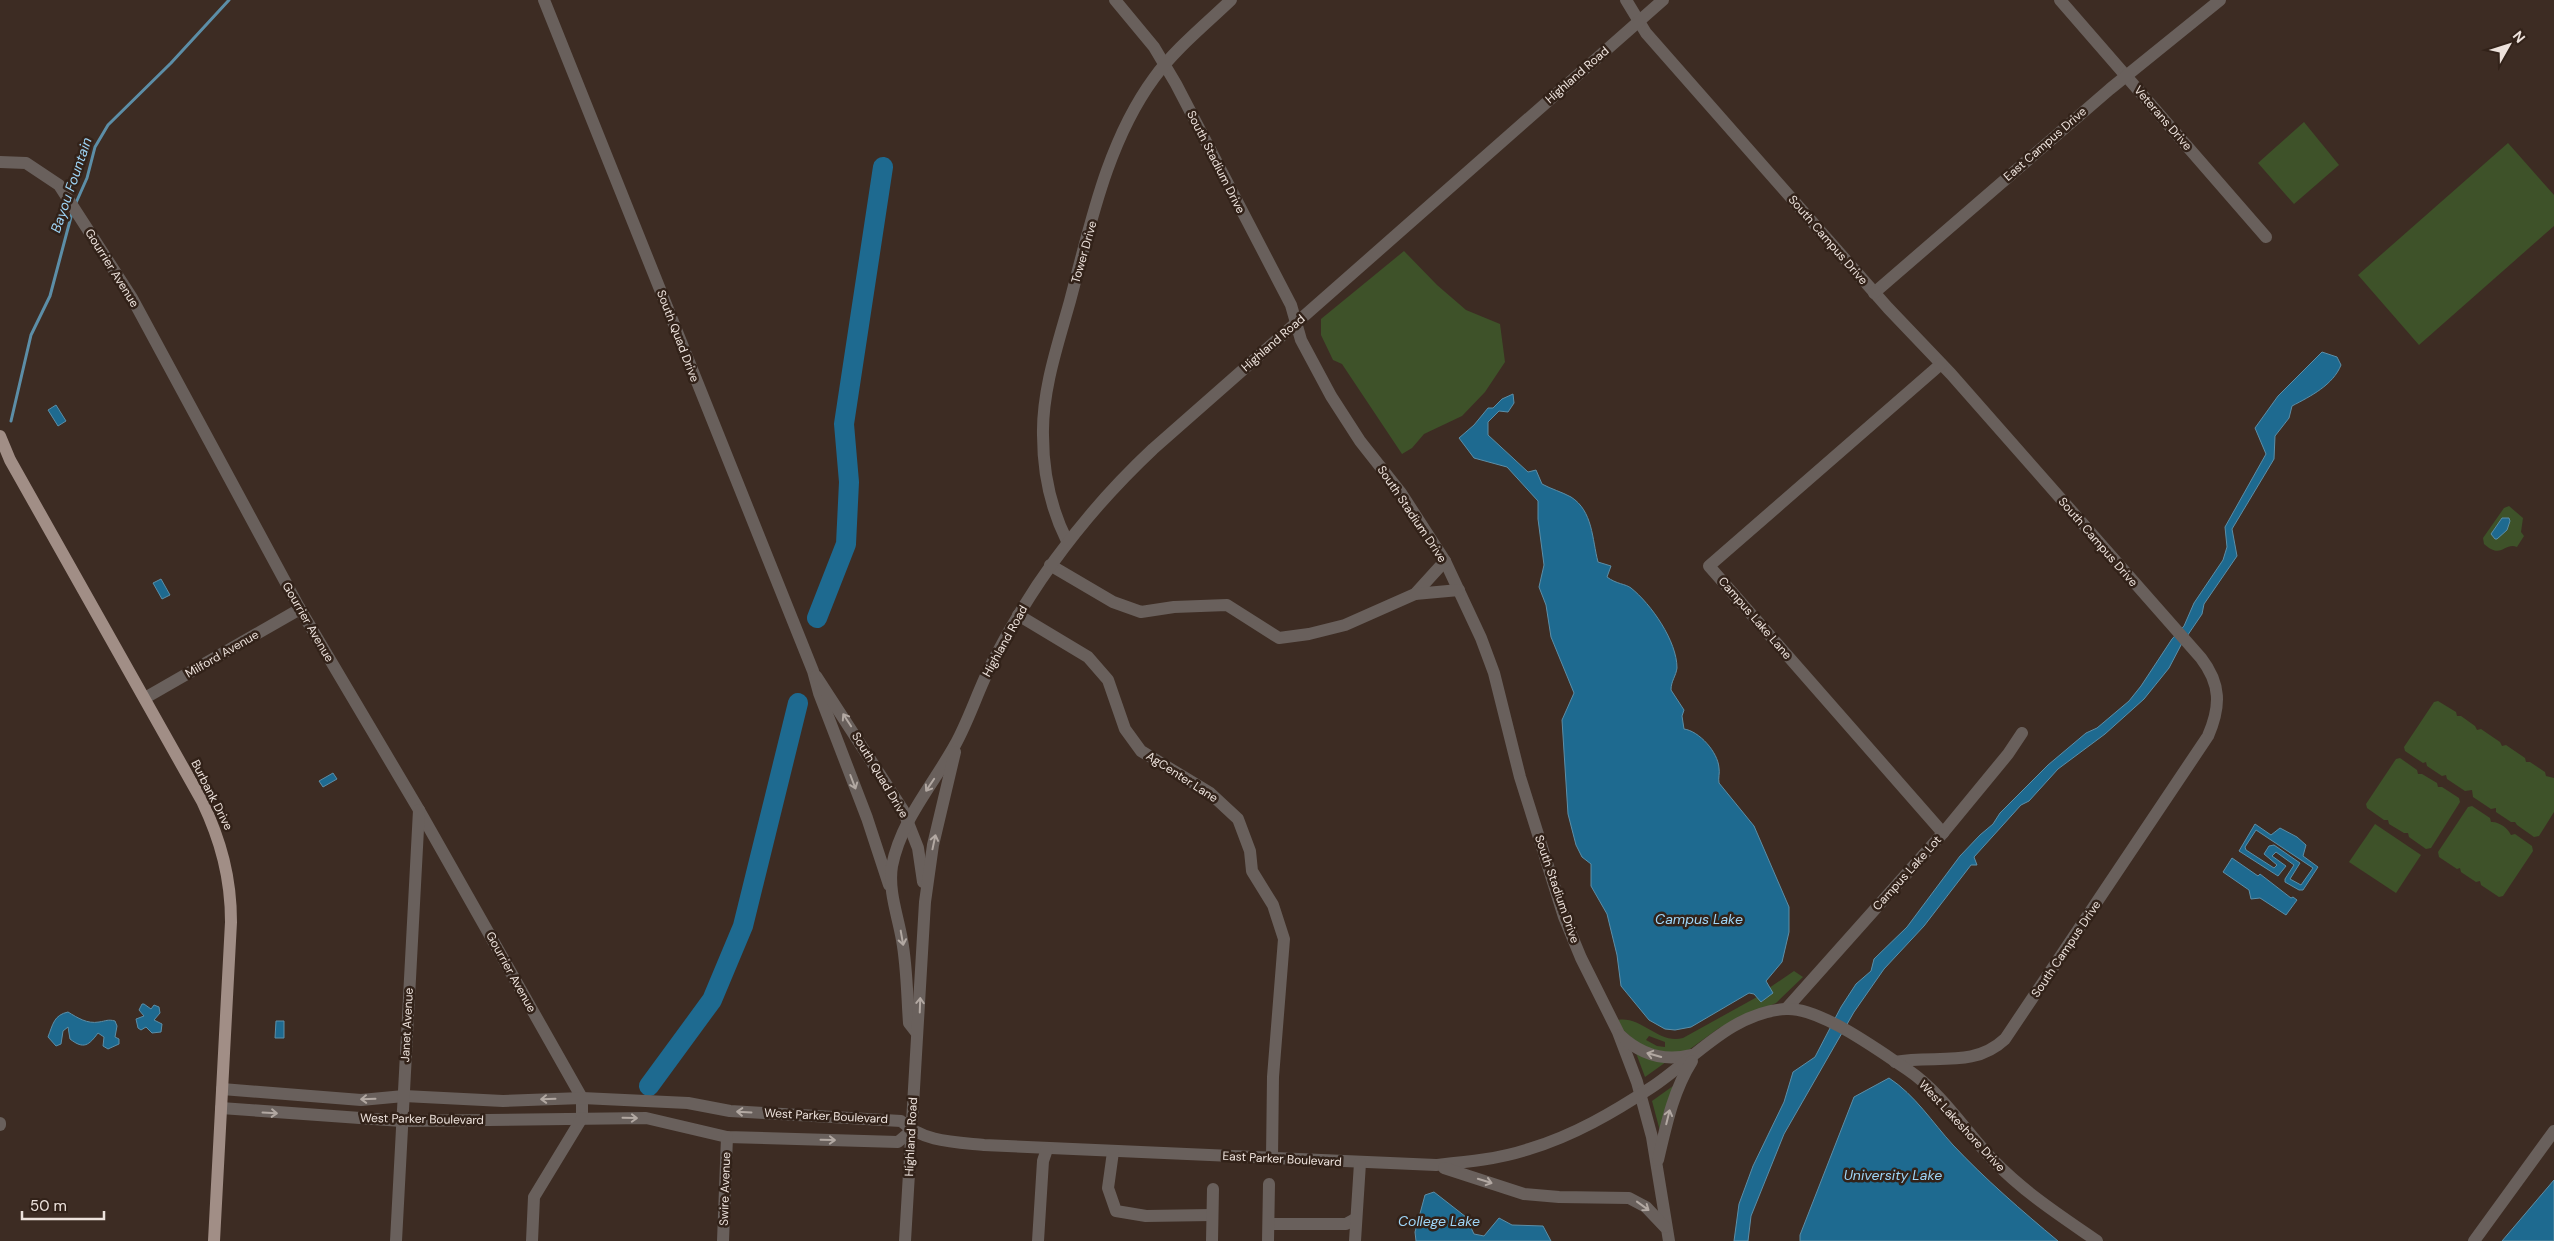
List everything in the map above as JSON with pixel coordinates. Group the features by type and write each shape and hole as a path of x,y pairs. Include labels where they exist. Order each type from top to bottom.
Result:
{"main road":[{"name":"Burbank Drive","path":"0,436 10,460 205,808 218,836 226,865 231,906 214,1241"}],"street":[{"name":"South Quad Drive","path":"544,0 813,671 818,693 867,818 892,893"},
{"name":"South Stadium Drive","path":"1115,0 1154,46 1165,66 1286,296 1301,340 1331,396 1360,441 1401,493 1445,561 1459,590 1494,673 1520,778 1564,917 1581,958 1618,1032 1635,1074 1640,1094"},
{"name":"Tower Drive","path":"1067,541 1052,504 1043,433 1047,392 1099,198 1131,117 1154,78 1231,0"},
{"name":"South Campus Drive","path":"1626,0 1646,33 1874,293 1941,364 2200,658 2214,677 2217,695 2215,720 2208,736 2005,1039 1990,1050 1974,1057 1914,1058 1895,1062"},
{"name":"Highland Road","path":"916,1032 908,1024 902,942 892,893 892,867 908,821 956,744 993,660 1018,615 1067,541 1124,476 1663,0"},
{"name":"Veterans Drive","path":"2060,0 2266,237"},
{"name":"East Campus Drive","path":"1874,293 2126,76 2220,0"},
{"name":"Gourrier Avenue","path":"0,162 26,163 52,179 66,194 92,239 132,298 300,610 419,810 582,1098 582,1118"},
{"name":"Campus Lake Lane","path":"1941,364 1709,566 1943,833"},
{"path":"1415,594 1445,561"},
{"path":"1050,565 1113,602 1141,612 1174,607 1227,605 1279,638 1310,634 1345,624 1415,594 1459,590"},
{"name":"Milford Avenue","path":"145,698 300,610"},
{"name":"AgCenter Lane","path":"1018,615 1088,657 1108,680 1125,729 1141,751 1210,793 1238,819 1248,846 1252,871 1273,905 1284,939 1273,1077 1272,1157"},
{"name":"South Quad Drive","path":"813,671 871,757 908,821 918,848 922,880 926,888"},
{"name":"Campus Lake Lot","path":"1786,1009 1943,833 2008,754 2022,733"},
{"name":"Highland Road","path":"905,1241 926,888 956,744"},
{"name":"Janet Avenue","path":"396,1241 419,810"},
{"name":"West Lakeshore Drive","path":"1640,1094 1726,1030 1755,1017 1786,1009 1820,1016 1895,1062 1926,1086 2009,1176 2040,1201 2097,1241"},
{"path":"1618,1032 1629,1044 1656,1057 1677,1058 1696,1054"},
{"path":"1657,1165 1671,1108 1684,1073 1696,1054"},
{"name":"West Parker Boulevard","path":"221,1108 402,1121 646,1118 727,1137 898,1142 911,1131 901,1121 730,1111 688,1103 582,1098 503,1100 404,1096 361,1100 222,1089"},
{"path":"1640,1094 1650,1128 1665,1227 1669,1241"},
{"name":"East Parker Boulevard","path":"911,1131 938,1140 1047,1149 1422,1164 1472,1161 1529,1149 1576,1130 1640,1094"},
{"path":"532,1241 534,1197 582,1118"},
{"path":"2474,1241 2554,1130"},
{"name":"Swire Avenue","path":"723,1241 727,1137"},
{"path":"1038,1241 1043,1161 1047,1149"},
{"path":"1113,1152 1108,1188 1116,1211 1146,1216 1212,1215"},
{"path":"1355,1241 1360,1163"},
{"path":"1422,1164 1456,1170 1524,1194 1559,1197 1629,1198 1646,1207 1665,1227"},
{"path":"1268,1184 1270,1224 1268,1241"},
{"path":"1212,1241 1213,1189"},
{"path":"1270,1224 1346,1224 1356,1220"}],"green space":[{"path":"2304,122 2339,165 2294,204 2258,163"},
{"path":"2508,143 2554,195 2554,226 2419,345 2358,275"},
{"path":"1404,251 1437,285 1466,310 1500,324 1505,362 1485,392 1462,416 1424,434 1412,448 1402,454 1342,364 1333,360 1321,335 1321,319"},
{"path":"2509,506 2523,518 2521,532 2524,536 2517,547 2513,546 2495,551 2484,544 2483,538 2504,508"},
{"path":"2438,701 2456,712 2457,716 2461,716 2475,726 2477,730 2481,729 2500,742 2502,746 2506,745 2525,758 2526,762 2530,762 2545,772 2546,776 2554,778 2554,812 2539,836 2534,837 2515,822 2511,822 2496,812 2496,808 2491,809 2473,797 2472,790 2465,791 2447,779 2446,775 2442,776 2427,766 2426,762 2423,763 2405,751 2404,747 2434,702"},
{"path":"2400,758 2417,770 2418,774 2422,774 2437,783 2438,787 2442,787 2459,798 2460,802 2431,848 2426,849 2409,837 2408,833 2404,833 2389,824 2388,820 2384,820 2367,808 2366,804 2396,759"},
{"path":"2472,806 2490,818 2491,822 2497,823 2508,830 2511,835 2515,834 2532,846 2533,851 2503,896 2499,897 2481,885 2480,881 2476,882 2461,872 2460,868 2457,869 2439,857 2438,852 2468,807"},
{"path":"2375,824 2421,855 2396,893 2349,862"},
{"path":"1794,971 1803,977 1776,1003 1719,1028 1690,1049 1677,1054 1646,1050 1623,1030 1618,1020 1635,1022 1666,1038 1683,1038 1757,997 1762,1002 1772,993 1769,988","holes":["1649,1036 1665,1042 1665,1047 1657,1046 1646,1040"]},
{"path":"1636,1053 1666,1062 1645,1077"},
{"path":"1673,1086 1660,1131 1652,1101"}],"water":[{"path":"2322,352 2337,357 2341,365 2327,384 2314,394 2292,406 2289,418 2275,436 2274,459 2232,529 2237,556 2204,604 2202,614 2181,645 2169,668 2144,699 2105,734 2058,769 2029,801 2021,805 1974,857 1977,865 1971,865 1924,926 1884,969 1854,1012 1784,1134 1751,1216 1748,1241 1734,1241 1739,1204 1753,1166 1784,1102 1793,1072 1815,1057 1841,1007 1856,984 1871,971 1874,959 1907,927 1960,856 2048,765 2086,733 2097,728 2129,701 2141,686 2172,639 2184,626 2194,603 2223,560 2227,547 2225,527 2266,454 2255,428 2278,396"},
{"name":"Campus Lake","path":"1513,394 1514,403 1508,412 1499,411 1488,422 1488,435 1528,472 1536,470 1542,484 1571,497 1578,503 1588,518 1598,562 1611,566 1607,577 1631,588 1647,603 1662,624 1673,646 1676,657 1677,668 1671,690 1684,710 1682,716 1684,729 1696,734 1707,743 1715,755 1719,768 1719,783 1754,826 1789,907 1789,932 1782,962 1766,981 1773,993 1761,1002 1754,994 1749,993 1691,1027 1675,1030 1665,1029 1649,1020 1621,986 1617,955 1607,914 1591,886 1591,864 1582,857 1576,845 1568,814 1562,720 1574,693 1551,637 1546,605 1539,587 1544,565 1538,519 1538,501 1507,467 1474,458 1459,438 1474,425 1488,408 1493,408 1502,399"},
{"path":"56,405 66,421 58,426 48,410"},
{"path":"2502,518 2509,518 2507,530 2495,539 2491,534"},
{"path":"161,579 170,595 162,599 153,583"},
{"path":"333,773 337,779 323,787 319,781"},
{"path":"2255,824 2271,835 2280,828 2297,837 2306,845 2303,856 2318,867 2303,890 2299,890 2285,882 2294,865 2276,852 2272,856 2286,866 2278,876 2239,851","holes":["2256,830 2313,868 2301,885 2290,879 2300,863 2274,845 2269,846 2264,854 2277,865 2274,868 2246,850 2245,847"]},
{"path":"2232,858 2258,876 2260,874 2291,898 2293,897 2297,900 2286,915 2260,898 2251,899 2249,890 2223,872"},
{"path":"142,1004 151,1009 154,1005 159,1007 160,1013 154,1020 162,1024 161,1032 152,1033 146,1027 141,1030 138,1028 136,1019 144,1016 139,1010"},
{"path":"68,1012 90,1022 115,1021 117,1026 115,1037 119,1039 119,1044 108,1049 103,1046 104,1037 98,1033 86,1045 79,1044 70,1039 68,1027 63,1031 61,1044 56,1046 48,1037 57,1018 63,1013"},
{"path":"276,1021 284,1021 284,1038 275,1038"},
{"name":"University Lake","path":"1889,1078 1907,1092 1953,1145 1978,1170 2058,1241 1800,1241 1800,1235 1854,1097"},
{"path":"2554,1180 2554,1241 2502,1241"},
{"name":"College Lake","path":"1434,1192 1466,1217 1474,1234 1484,1236 1499,1218 1512,1225 1543,1226 1551,1241 1416,1241 1415,1232 1425,1195"}],"waterway":[{"name":"Bayou Fountain","path":"75,205 87,178 95,147 108,125 171,63 229,0"},
{"path":"817,618 846,544 849,482 844,424 883,167"},
{"name":"Bayou Fountain","path":"11,421 31,335 50,296 72,213"},
{"path":"649,1086 712,1000 743,926 798,703"}]}
